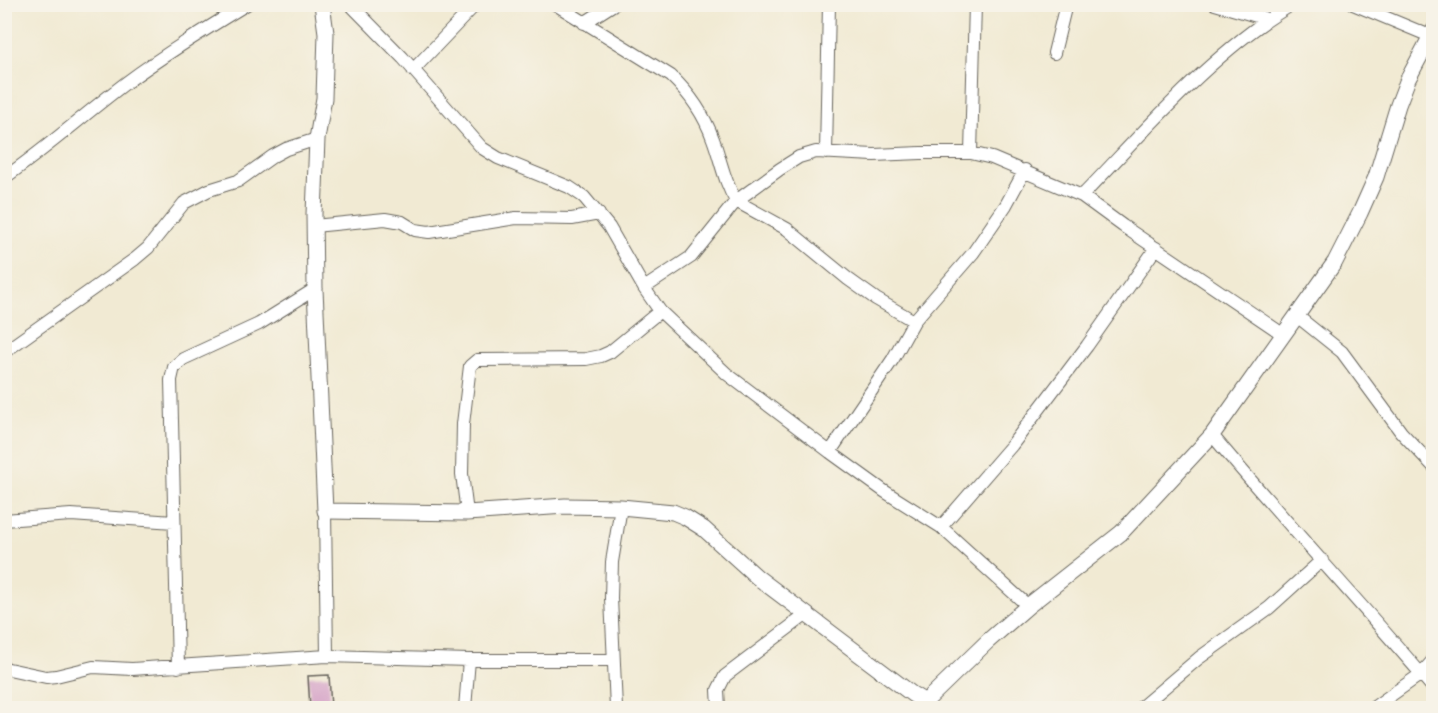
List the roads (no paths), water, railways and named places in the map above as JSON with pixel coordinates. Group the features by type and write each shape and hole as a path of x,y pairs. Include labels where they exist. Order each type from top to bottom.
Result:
{"street":[{"path":"4,178 128,82 186,41 247,4"},
{"path":"322,4 326,33 324,98 317,139 314,226 325,511 327,656"},
{"path":"350,4 413,70 482,148 498,158 569,187 584,197 618,241 644,288 660,311 727,374 884,491 940,527 1028,606"},
{"path":"413,70 476,4"},
{"path":"555,4 671,76 683,87 700,110 713,138 726,183 736,201 787,229 848,279 876,299 914,321"},
{"path":"584,23 614,4"},
{"path":"826,153 829,4"},
{"path":"971,153 975,4"},
{"path":"1054,53 1066,4"},
{"path":"1215,4 1268,19"},
{"path":"1082,196 1209,68 1268,19 1293,4"},
{"path":"325,511 467,513 565,506 657,510 685,517 704,529 757,577 903,687 923,705 988,641 1028,606 1122,533 1212,435 1335,262 1376,177 1398,105 1432,33 1353,4"},
{"path":"4,352 135,260 148,248 184,202 209,190 238,181 286,149 317,139"},
{"path":"644,288 691,256 736,201 799,157 816,152 874,155 971,153 1025,170 1082,196 1284,335"},
{"path":"830,452 892,359 914,321 973,253 1006,205 1025,170"},
{"path":"314,226 384,219 402,222 416,230 429,231 516,218 572,219 599,214"},
{"path":"940,527 1012,445 1087,346 1156,248"},
{"path":"178,666 171,380 174,367 183,359 259,324 315,289"},
{"path":"467,513 462,474 463,424 472,363 477,360 586,359 601,356 610,352 660,311"},
{"path":"1297,316 1341,352 1401,432 1434,467"},
{"path":"1212,435 1268,502 1322,560 1434,689"},
{"path":"616,708 612,562 621,507"},
{"path":"4,520 70,515 174,522"},
{"path":"1140,708 1199,658 1269,608 1322,560"},
{"path":"719,708 717,690 725,676 807,614"},
{"path":"4,668 46,677 93,667 132,669 327,656 469,660 613,660"},
{"path":"1372,708 1421,674 1434,659"},
{"path":"465,708 469,660"}]}
